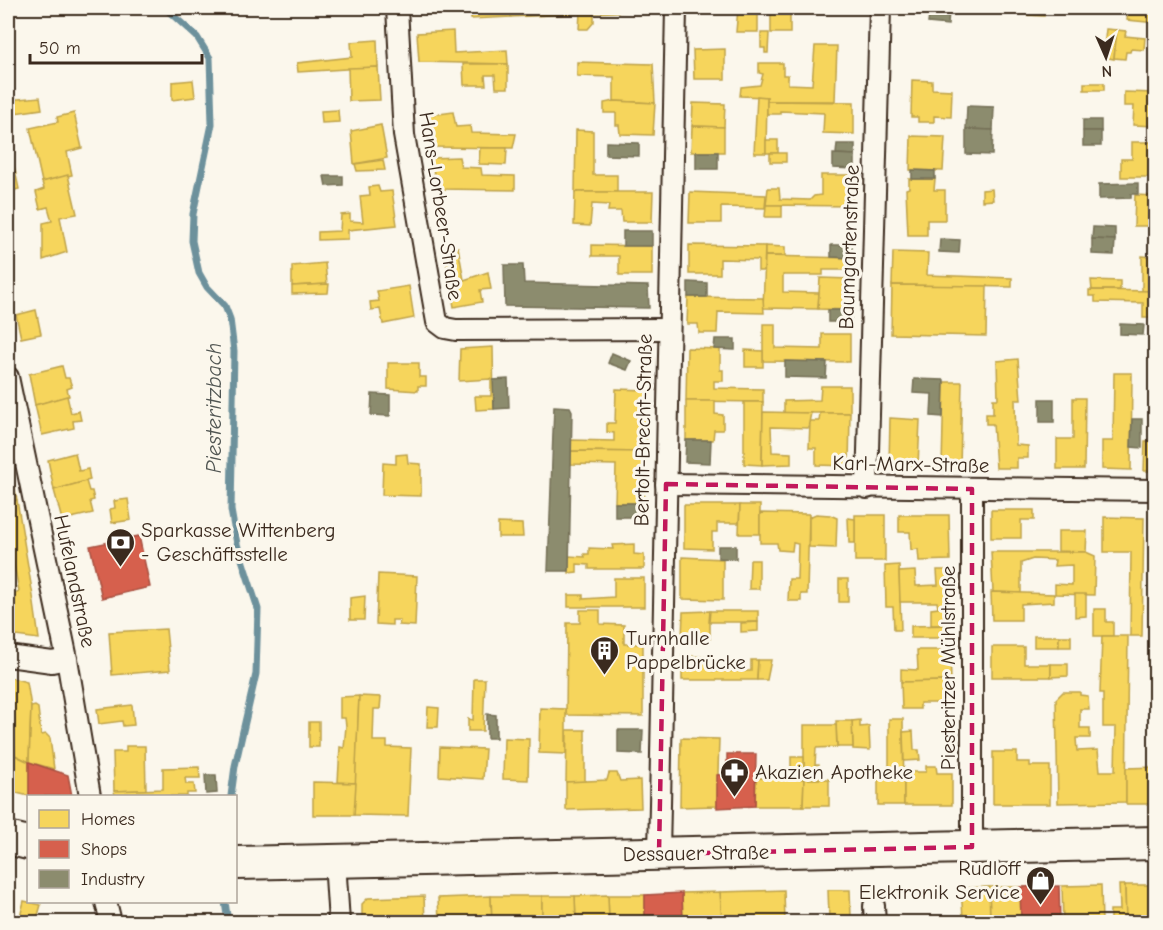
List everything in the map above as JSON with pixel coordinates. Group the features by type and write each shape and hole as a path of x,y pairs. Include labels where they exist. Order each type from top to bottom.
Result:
{"main road":[{"path":"8,838 27,843"},
{"name":"Dessauer Straße","path":"245,863 1155,843"}],"street":[{"name":"Hans-Lorbeer-Straße","path":"397,8 404,135 437,322 445,328 456,330 669,329"},
{"name":"Bertolt-Brecht-Straße","path":"659,854 676,8"},
{"name":"Baumgartenstraße","path":"867,488 880,8"},
{"name":"Hufelandstraße","path":"8,377 67,659 90,795"},
{"name":"Karl-Marx-Straße","path":"666,484 1155,490"},
{"name":"Piesteritzer Mühlstraße","path":"972,489 972,847"},
{"path":"8,656 52,662 67,659"},
{"path":"335,861 339,922"},
{"path":"106,903 111,922"}],"highlighted area":[{"path":"666,484 972,489 972,847 659,854"}],"building: Homes":[{"path":"471,8 510,8 511,17 471,19"},
{"path":"510,8 631,8 632,11 511,17"},
{"path":"738,8 758,8 758,32 736,32"},
{"path":"1029,8 1052,8 1052,10 1044,10 1044,16 1028,15"},
{"path":"1073,8 1111,8 1111,13"},
{"path":"1128,8 1156,8 1156,23 1127,20"},
{"path":"771,12 790,12 790,33 771,33"},
{"path":"580,13 594,13 594,22 588,29 579,29"},
{"path":"1106,29 1117,30 1114,59 1103,57"},
{"path":"1117,30 1126,31 1125,36 1145,38 1144,50 1131,49 1130,52 1126,52 1125,59 1114,58"},
{"path":"453,31 454,53 507,50 508,64 419,62 417,33"},
{"path":"761,33 769,33 768,53 765,53 765,48 761,48"},
{"path":"377,40 378,67 298,72 297,63 352,57 351,42"},
{"path":"815,46 837,46 835,101 767,101 767,97 740,96 741,87 760,85 763,74 759,73 759,63 783,63 783,75 788,75 788,84 812,85"},
{"path":"725,49 725,79 694,79 693,50"},
{"path":"577,62 653,64 655,103 614,101 614,77 577,76"},
{"path":"463,64 508,64 508,88 496,88 495,75 485,75 486,85 464,85"},
{"path":"378,67 380,100 349,101 348,68"},
{"path":"193,80 195,97 172,100 172,82"},
{"path":"912,80 932,81 932,89 952,90 951,117 934,116 934,122 918,122 918,117 911,117"},
{"path":"1084,83 1104,83 1104,90 1084,90"},
{"path":"1124,92 1156,93 1156,126 1133,125 1134,106 1124,106"},
{"path":"757,96 767,97 766,153 754,153"},
{"path":"40,97 42,109 8,114 8,100"},
{"path":"614,101 655,103 653,135 620,134 619,125 616,125 616,113 604,113 604,103"},
{"path":"767,101 854,102 854,134 823,133 824,113 780,111 780,114 767,114"},
{"path":"693,103 725,104 724,127 692,126"},
{"path":"338,110 339,122 322,123 321,111"},
{"path":"453,112 456,127 470,126 471,133 516,134 513,148 431,147 425,116"},
{"path":"74,113 82,148 67,152 72,175 42,182 30,128 58,122 57,117"},
{"path":"381,125 387,158 354,164 351,131"},
{"path":"692,126 724,127 724,152 691,152"},
{"path":"576,130 593,131 593,175 617,175 617,192 575,192"},
{"path":"911,136 945,137 943,171 910,170"},
{"path":"8,138 19,189 8,192"},
{"path":"766,140 778,140 778,153 766,153"},
{"path":"1132,142 1156,142 1156,177 1121,177 1121,159 1132,159"},
{"path":"480,148 507,148 506,165 479,164"},
{"path":"770,153 786,153 786,162 770,162"},
{"path":"459,157 461,167 481,168 482,175 515,176 515,190 438,189 430,158"},
{"path":"383,160 385,170 357,171 355,164"},
{"path":"68,175 77,214 60,217 67,252 43,260 43,223 52,221 48,207 40,209 36,192 44,189 42,182"},
{"path":"821,175 853,175 852,206 766,205 768,188 779,188 780,199 810,200 814,196 821,195"},
{"path":"909,179 935,179 934,190 945,190 945,220 927,220 927,235 908,235 906,189 909,188"},
{"path":"378,186 380,192 392,191 397,225 348,230 348,239 318,240 318,232 340,231 341,215 350,214 350,221 363,222 360,196 370,195 369,187"},
{"path":"992,189 993,200 982,201 982,190"},
{"path":"575,192 653,192 652,222 622,222 621,211 608,211 609,205 592,204 590,226 574,225"},
{"path":"690,192 766,195 765,208 721,207 721,223 689,223"},
{"path":"1135,195 1156,196 1156,226 1134,226"},
{"path":"766,205 782,205 782,217 765,217"},
{"path":"845,206 852,206 852,224 845,224"},
{"path":"592,245 652,246 652,275 619,275 619,256 592,256"},
{"path":"689,245 765,246 764,271 758,271 758,260 720,259 720,274 689,274"},
{"path":"765,246 785,247 785,256 765,256"},
{"path":"458,247 464,280 488,272 491,289 480,290 482,302 454,307 444,249"},
{"path":"893,252 928,253 927,275 1012,278 1012,287 892,285"},
{"path":"765,256 852,258 852,270 823,270 823,275 783,275 783,292 819,293 818,309 763,308"},
{"path":"1142,256 1156,257 1156,291 1142,291"},
{"path":"325,263 327,284 292,286 292,266"},
{"path":"820,278 851,279 851,310 818,309"},
{"path":"1091,280 1120,281 1120,290 1092,290"},
{"path":"329,284 328,293 292,294 292,286"},
{"path":"892,285 987,286 986,336 891,334"},
{"path":"409,286 414,318 383,324 380,309 371,310 370,302 379,301 377,291"},
{"path":"1089,290 1156,291 1156,318 1143,318 1143,303 1095,302 1095,296 1089,296"},
{"path":"688,297 763,298 764,313 718,312 717,333 699,333 698,324 687,324"},
{"path":"36,310 41,334 21,338 16,315"},
{"path":"763,324 775,324 775,348 822,349 822,334 850,334 850,362 763,361"},
{"path":"493,347 494,409 476,410 475,396 491,396 491,379 459,381 460,349"},
{"path":"687,348 720,349 720,370 723,370 723,381 714,381 714,388 763,389 763,402 686,401"},
{"path":"745,350 763,351 763,367 745,367"},
{"path":"1018,359 1021,400 1015,400 1016,445 1028,446 1028,458 1017,458 1017,468 996,468 993,424 986,424 986,414 993,414 993,399 998,399 997,361"},
{"path":"388,363 419,363 419,377 426,377 426,386 418,386 418,391 388,389"},
{"path":"62,366 65,378 69,378 72,387 67,389 69,396 35,405 29,374"},
{"path":"1114,373 1132,373 1131,470 1102,469 1102,441 1113,441"},
{"path":"944,382 962,382 960,468 942,467"},
{"path":"821,386 850,386 850,413 784,413 784,401 820,400"},
{"path":"616,389 647,390 646,452 571,451 571,440 614,441 614,433 607,432 607,423 615,423"},
{"path":"67,396 71,413 79,411 81,420 73,421 74,428 42,435 35,405"},
{"path":"1073,398 1085,398 1084,469 1057,469 1057,439 1073,439"},
{"path":"686,401 715,401 715,414 723,415 723,430 714,430 713,440 686,440"},
{"path":"744,402 763,402 762,465 744,464"},
{"path":"763,412 811,413 808,428 771,427 772,452 791,453 791,464 762,465"},
{"path":"820,413 850,413 849,466 816,465 816,448 809,448 810,421 819,421"},
{"path":"890,418 920,420 918,466 889,464"},
{"path":"1145,441 1156,441 1156,471 1144,471"},
{"path":"571,451 646,452 644,503 615,503 616,465 571,464"},
{"path":"75,453 79,471 88,469 90,480 54,490 48,460"},
{"path":"407,454 408,463 421,464 421,496 382,495 383,463 396,464 396,455"},
{"path":"8,456 17,500 8,502"},
{"path":"86,481 94,500 90,501 93,513 62,520 54,490"},
{"path":"128,499 131,520 112,523 110,509 115,508 114,501"},
{"path":"17,500 39,639 8,635 8,597 19,591 8,532 8,502"},
{"path":"684,505 740,505 739,523 717,523 717,532 712,532 712,549 684,548"},
{"path":"740,505 760,505 760,534 739,534"},
{"path":"991,510 1034,510 1034,520 1021,520 1021,538 991,538"},
{"path":"760,513 809,514 807,594 801,594 801,601 788,601 789,579 797,579 798,544 793,543 792,551 778,550 777,543 760,543"},
{"path":"816,514 837,518 836,548 809,547 809,517"},
{"path":"855,515 885,515 885,561 855,561"},
{"path":"899,515 949,515 950,560 919,561 918,549 911,550 910,532 899,532"},
{"path":"1104,517 1144,518 1142,636 1130,636 1131,552 1104,552"},
{"path":"848,518 855,519 855,543 849,543"},
{"path":"498,523 522,524 523,537 498,537"},
{"path":"1058,531 1087,531 1086,552 1058,551"},
{"path":"634,544 634,554 644,555 644,569 589,569 589,565 577,564 577,572 569,573 569,556 585,557 584,554 589,554 589,548 613,549 612,545"},
{"path":"991,552 1086,552 1095,556 1094,595 1055,594 1055,584 1072,585 1072,565 1054,566 1055,560 1033,559 1021,563 1021,593 993,592"},
{"path":"682,557 723,559 723,600 682,599"},
{"path":"750,560 759,560 759,589 749,589"},
{"path":"899,565 901,630 894,630 893,607 886,607 885,566"},
{"path":"937,570 950,570 951,625 931,625 931,609 938,608 937,602 900,602 899,572 915,571 916,586 938,585"},
{"path":"378,574 417,576 415,626 399,625 400,620 392,620 392,625 376,624"},
{"path":"614,578 644,578 644,607 568,607 568,595 583,595 583,599 614,597"},
{"path":"839,579 848,579 848,602 839,602"},
{"path":"991,592 1054,594 1054,602 1021,604 1021,620 992,620"},
{"path":"1075,594 1086,594 1086,616 1075,617"},
{"path":"365,596 364,620 350,620 350,598"},
{"path":"1094,609 1106,609 1106,622 1113,622 1113,636 1094,636"},
{"name":"Turnhalle Pappelbrücke","path":"580,610 600,610 600,624 624,625 624,644 643,644 643,716 566,715 567,623 580,623"},
{"path":"710,611 710,639 682,639 683,612"},
{"path":"710,611 758,611 758,622 709,622"},
{"path":"758,622 758,631 741,632 741,623"},
{"path":"951,625 951,638 911,638 911,626"},
{"path":"166,629 170,670 112,675 109,632"},
{"path":"1034,636 1059,636 1059,647 1034,647"},
{"path":"1059,636 1071,636 1071,647 1059,647"},
{"path":"1102,636 1128,636 1126,802 1058,803 1056,699 1063,692 1080,692 1080,695 1088,696 1089,709 1080,709 1080,728 1090,728 1090,738 1076,738 1077,751 1098,750 1100,771 1115,771 1116,727 1103,727 1103,693 1100,693"},
{"path":"992,647 1024,647 1024,664 1051,664 1051,677 992,677"},
{"path":"917,650 950,650 951,681 901,682 901,669 918,670"},
{"path":"682,656 712,657 712,671 751,671 751,660 758,660 757,680 682,680"},
{"path":"758,660 771,660 767,680 757,680"},
{"path":"1051,664 1068,664 1068,676 1051,677"},
{"path":"8,677 27,682 31,707 29,762 15,755 12,709 11,702 8,702"},
{"path":"474,679 485,679 483,731 468,731 468,719 473,720"},
{"path":"943,681 943,703 920,703 920,709 902,709 901,682"},
{"path":"359,696 356,783 338,782 340,747 344,748 346,726 345,718 340,718 340,697"},
{"path":"359,696 381,697 380,709 374,709 373,741 387,741 387,747 411,748 408,816 354,815"},
{"path":"132,705 134,725 123,726 122,721 99,724 97,709"},
{"path":"31,707 38,708 41,735 46,734 50,738 54,769 29,762"},
{"path":"428,707 439,708 438,727 427,727"},
{"path":"540,708 566,709 566,754 539,753"},
{"path":"889,719 903,719 904,805 878,805 878,778 889,777"},
{"path":"860,720 860,727 869,726 870,750 853,749 852,721"},
{"path":"836,721 852,721 853,747 837,747"},
{"path":"309,722 319,722 319,747 309,747"},
{"path":"804,725 836,725 837,747 816,748 815,765 819,765 819,779 804,779"},
{"path":"567,730 585,730 585,782 566,782"},
{"path":"913,731 914,750 919,750 920,760 904,761 903,732"},
{"path":"504,738 529,739 528,780 503,779"},
{"path":"681,738 719,739 717,806 680,807"},
{"path":"126,746 145,746 146,790 114,791 113,752 126,752"},
{"path":"440,747 485,749 483,779 439,776"},
{"path":"8,752 29,762 29,795 8,791"},
{"path":"993,752 1017,752 1017,762 1030,762 1030,766 1050,766 1050,804 993,804"},
{"path":"791,757 804,757 804,779 791,778"},
{"path":"926,766 936,766 937,773 952,773 952,805 904,805 904,772 926,772"},
{"path":"199,767 200,778 185,778 186,784 194,784 195,793 115,795 114,791 163,789 163,768"},
{"path":"1156,767 1156,804 1126,804 1126,768"},
{"path":"609,773 617,773 620,781 640,780 641,808 566,810 566,782 607,780"},
{"path":"756,778 804,779 803,806 755,806"},
{"path":"804,779 829,779 829,806 803,806"},
{"path":"313,782 356,783 354,815 313,815"},
{"path":"1101,885 1102,922 1063,922 1062,886"},
{"path":"1119,885 1125,885 1126,922 1110,922 1110,910 1120,910"},
{"path":"1125,885 1156,885 1156,922 1126,922"},
{"path":"989,887 1020,887 1021,916 1003,916 1003,922 990,922"},
{"path":"989,887 990,922 975,922 975,917 963,918 961,888"},
{"path":"784,890 785,922 722,922 720,892"},
{"path":"828,890 850,890 851,917 829,917"},
{"path":"720,892 722,922 683,922 682,893"},
{"path":"608,895 645,895 645,922 609,922"},
{"path":"608,895 609,922 576,922 575,896"},
{"path":"424,896 425,922 362,922 362,904 368,898"},
{"path":"491,896 492,922 439,922 438,898"},
{"path":"491,896 542,896 542,922 492,922"},
{"path":"542,896 575,896 576,922 542,922"},
{"path":"24,901 41,905 36,922 19,921"},
{"path":"823,917 851,917 852,922 823,922"}],"building: Shops":[{"name":"Sparkasse Wittenberg - Geschäftsstelle","path":"139,536 150,587 102,598 90,546"},
{"path":"727,754 756,754 755,806 717,808 717,775 727,774"},
{"path":"29,762 68,775 72,795 29,795"},
{"path":"1059,886 1060,922 1021,922 1020,887"},
{"path":"682,893 683,922 645,922 645,895"}],"building: Industry":[{"path":"930,8 949,9 948,25 928,23"},
{"path":"967,106 994,107 993,130 966,129"},
{"path":"1083,120 1101,120 1101,131 1083,131"},
{"path":"966,129 993,130 992,155 966,154"},
{"path":"1083,131 1101,131 1101,146 1083,146"},
{"path":"606,142 639,143 639,156 606,155"},
{"path":"837,144 855,144 855,155 836,154"},
{"path":"696,152 718,152 718,169 696,169"},
{"path":"833,154 855,155 855,169 833,168"},
{"path":"912,170 935,171 935,179 912,179"},
{"path":"324,176 343,176 343,185 326,186"},
{"path":"1138,183 1138,194 1131,194 1131,198 1099,199 1099,184"},
{"path":"1093,227 1115,228 1115,240 1092,239"},
{"path":"623,231 652,231 652,246 623,246"},
{"path":"940,239 960,240 959,253 939,252"},
{"path":"1092,239 1115,240 1114,255 1092,254"},
{"path":"831,245 852,245 852,258 831,257"},
{"path":"504,265 523,265 524,283 648,286 649,308 505,306"},
{"path":"688,282 707,283 707,297 688,297"},
{"path":"828,310 851,310 851,322 828,322"},
{"path":"1120,324 1144,325 1143,335 1120,334"},
{"path":"715,339 735,339 735,350 714,349"},
{"path":"612,353 631,361 627,370 608,363"},
{"path":"785,361 827,362 826,378 785,377"},
{"path":"508,379 509,408 494,409 493,380"},
{"path":"914,379 944,380 943,417 931,416 932,394 913,393"},
{"path":"372,394 390,395 390,416 371,415"},
{"path":"1040,399 1054,399 1054,422 1040,422"},
{"path":"554,406 570,407 572,411 569,571 548,571"},
{"path":"1132,419 1142,419 1142,448 1131,447"},
{"path":"686,440 711,440 710,463 685,462"},
{"path":"615,503 637,503 637,517 615,517"},
{"path":"718,546 736,546 736,559 718,558"},
{"path":"487,714 496,715 496,738 487,738"},
{"path":"618,730 643,730 642,754 618,753"},
{"path":"205,775 216,775 217,793 206,794"}],"waterway":[{"name":"Piesteritzbach","path":"165,8 197,37 210,58 212,124 193,214 192,241 199,273 207,287 225,306 230,319 234,351 231,510 237,544 258,609 256,674 235,766 231,795"},
{"name":"Piesteritzbach","path":"225,903 228,922"}],"place":[{"name":"Sparkasse Wittenberg - Geschäftsstelle","path":"120,568"},
{"name":"Turnhalle Pappelbrücke","path":"605,676"},
{"name":"Akazien Apotheke","path":"734,798"},
{"name":"Rudloff Elektronik Service","path":"1041,906"}]}
